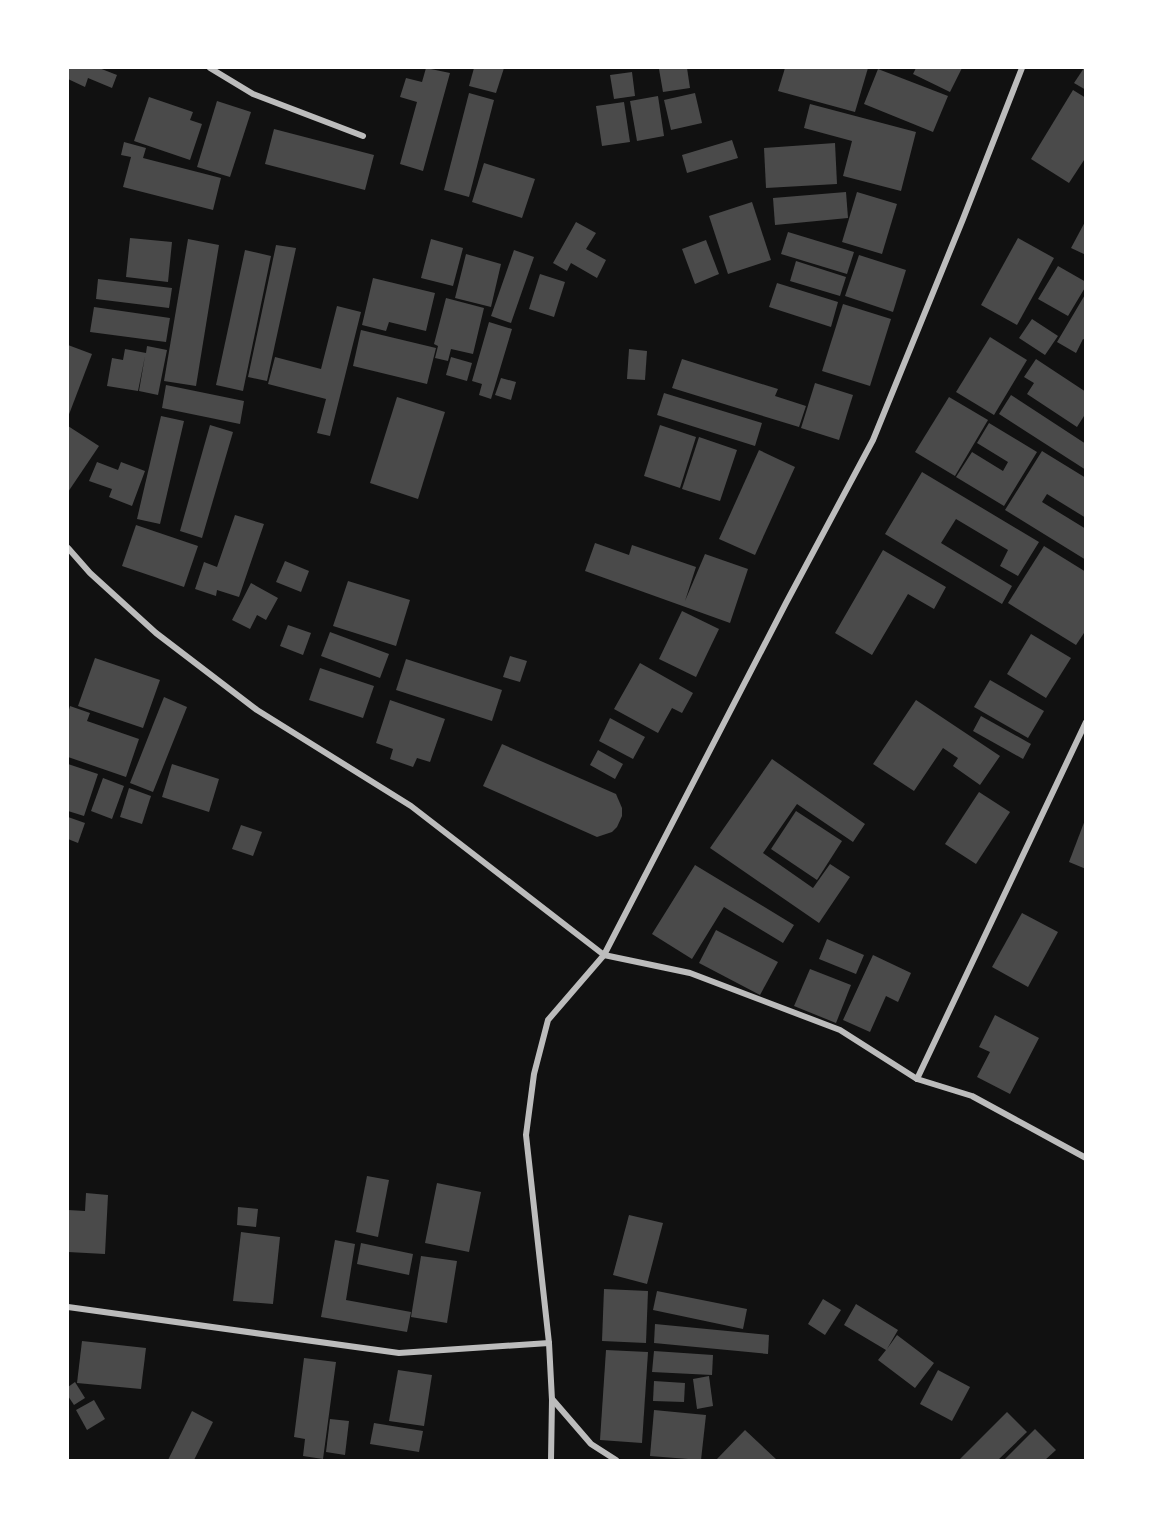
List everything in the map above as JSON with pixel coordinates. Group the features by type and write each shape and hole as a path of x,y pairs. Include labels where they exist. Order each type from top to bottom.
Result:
{"street":[{"path":"210,68 252,94 363,136"},
{"path":"551,1461 552,1400 549,1343 526,1135 534,1074 548,1020 604,955 873,440 1022,68"},
{"path":"68,548 90,573 156,633 247,703 411,806 604,955 690,973 840,1030 917,1079 972,1096 1086,1158"},
{"path":"917,1079 1086,722"},
{"path":"68,1307 399,1353 549,1343"},
{"path":"552,1400 591,1444 616,1461"}],"building":[{"path":"68,68 99,68 117,75 112,88 88,78 85,87 68,79"},
{"path":"426,68 450,73 423,171 400,164 417,102 400,97 406,78 422,82"},
{"path":"474,68 504,68 496,93 469,86"},
{"path":"687,68 690,88 663,92 659,69"},
{"path":"785,68 868,68 855,112 778,91"},
{"path":"916,68 962,68 950,92 913,74"},
{"path":"1086,68 1086,90 1074,83"},
{"path":"878,69 948,96 933,132 864,104"},
{"path":"632,72 635,96 614,99 610,75"},
{"path":"1073,90 1086,98 1086,157 1069,183 1031,159"},
{"path":"469,93 494,100 469,197 444,190"},
{"path":"695,93 702,123 671,130 664,100"},
{"path":"658,96 664,136 637,141 630,101"},
{"path":"149,97 193,112 190,120 202,124 190,160 134,141"},
{"path":"217,101 251,112 230,177 197,167"},
{"path":"624,102 630,142 602,146 596,106"},
{"path":"810,104 916,132 901,191 843,176 852,141 804,128"},
{"path":"274,129 374,155 365,190 265,164"},
{"path":"732,140 738,158 687,173 682,155"},
{"path":"124,142 146,148 143,158 221,178 213,210 123,187 131,157 121,155"},
{"path":"835,143 837,184 766,188 764,148"},
{"path":"484,163 535,179 522,218 472,202"},
{"path":"846,192 848,218 775,225 773,198"},
{"path":"857,192 897,204 882,254 842,242"},
{"path":"752,202 771,260 728,274 709,216"},
{"path":"1086,220 1086,255 1071,248"},
{"path":"576,222 596,233 586,249 606,260 597,278 571,263 567,271 553,263"},
{"path":"788,232 854,252 847,274 781,254"},
{"path":"130,238 172,242 168,282 126,277"},
{"path":"1018,238 1054,258 1017,325 981,305"},
{"path":"188,239 219,245 196,386 164,381"},
{"path":"431,239 463,248 453,286 421,278"},
{"path":"706,240 719,274 695,284 682,249"},
{"path":"276,245 296,248 267,381 248,377"},
{"path":"245,250 271,256 243,391 216,385"},
{"path":"514,250 534,257 511,323 491,316"},
{"path":"466,254 501,264 491,307 455,298"},
{"path":"859,255 906,270 893,312 845,296"},
{"path":"796,261 846,277 840,296 790,281"},
{"path":"1058,266 1086,282 1086,286 1068,316 1038,299"},
{"path":"540,274 565,282 554,317 529,309"},
{"path":"373,278 435,293 426,331 389,322 386,331 362,325"},
{"path":"98,279 172,288 169,308 96,299"},
{"path":"777,283 838,302 831,327 769,307"},
{"path":"1086,293 1086,340 1083,339 1076,353 1057,342"},
{"path":"446,298 484,308 473,354 451,349 448,361 435,358 438,346 434,344"},
{"path":"843,304 891,319 870,386 822,371"},
{"path":"337,306 361,312 330,436 317,433 326,399 268,384 275,357 321,369"},
{"path":"94,307 170,318 166,342 90,332"},
{"path":"1032,319 1058,336 1045,355 1019,338"},
{"path":"489,322 512,329 491,399 479,395 482,384 472,381"},
{"path":"361,330 436,348 427,384 353,366"},
{"path":"990,337 1027,360 994,415 956,392"},
{"path":"68,345 92,354 68,417"},
{"path":"147,346 167,350 158,395 139,391 145,356 138,391 107,386 112,358 123,360 125,349 146,353"},
{"path":"629,349 647,351 645,380 627,379"},
{"path":"451,357 472,363 467,381 446,375"},
{"path":"682,359 778,389 775,396 806,406 799,427 672,388"},
{"path":"1036,359 1086,392 1086,417 1084,416 1077,427 1027,394 1034,383 1024,377"},
{"path":"501,378 516,382 511,400 495,395"},
{"path":"815,383 853,395 839,440 801,428"},
{"path":"166,385 244,401 240,424 162,408"},
{"path":"664,393 762,423 755,446 657,415"},
{"path":"1011,395 1086,444 1086,470 999,414"},
{"path":"397,397 445,412 418,499 370,483"},
{"path":"949,397 988,420 955,476 915,452"},
{"path":"161,416 184,421 160,524 137,519"},
{"path":"989,423 1037,452 1004,506 956,477 972,452 1003,471 1008,462 977,443"},
{"path":"210,425 233,432 202,538 180,531"},
{"path":"660,425 696,437 680,488 644,476"},
{"path":"68,426 99,446 68,492"},
{"path":"699,437 737,450 720,501 682,489"},
{"path":"759,450 795,467 755,555 719,539"},
{"path":"1042,451 1086,478 1086,518 1047,494 1042,502 1086,529 1086,560 1005,510"},
{"path":"97,462 118,470 121,462 145,471 132,506 109,497 112,489 89,481"},
{"path":"922,472 1039,542 1018,576 1000,566 1008,550 956,519 941,543 1012,586 1002,604 885,534"},
{"path":"235,515 264,524 239,597 217,590 216,596 195,589 204,562 217,567"},
{"path":"136,525 198,546 184,587 122,566"},
{"path":"595,543 629,555 632,545 696,567 685,601 705,554 748,569 730,623 585,571"},
{"path":"1044,546 1086,572 1086,630 1076,645 1008,603"},
{"path":"883,550 946,587 934,609 908,594 872,655 835,633"},
{"path":"285,561 309,571 301,592 276,582"},
{"path":"348,581 410,600 396,646 333,626"},
{"path":"251,583 278,598 266,620 257,615 250,629 232,620"},
{"path":"682,611 719,629 696,677 659,659"},
{"path":"288,625 311,633 303,655 280,646"},
{"path":"330,632 389,654 380,678 321,656"},
{"path":"1031,634 1071,658 1046,698 1007,674"},
{"path":"510,656 527,661 520,682 503,677"},
{"path":"95,658 160,680 143,728 78,706"},
{"path":"406,659 502,690 492,721 396,690"},
{"path":"640,663 693,693 682,713 672,708 658,733 614,709"},
{"path":"320,668 374,686 363,718 309,700"},
{"path":"990,680 1044,711 1028,738 974,707"},
{"path":"164,697 187,707 153,792 130,783"},
{"path":"390,700 445,719 430,762 417,758 413,767 390,759 393,749 376,743"},
{"path":"916,700 1000,756 980,785 953,766 958,758 943,748 914,791 873,764"},
{"path":"70,706 90,713 87,721 139,739 126,777 68,757"},
{"path":"981,716 1031,744 1023,759 973,731"},
{"path":"610,718 645,737 633,759 599,741"},
{"path":"502,744 616,794 622,808 622,816 617,827 612,832 597,837 483,786"},
{"path":"598,750 623,764 615,779 590,765"},
{"path":"772,759 865,824 853,842 797,804 763,853 813,888 830,864 850,877 819,923 710,848"},
{"path":"68,764 98,774 84,816 68,811"},
{"path":"172,764 219,779 209,812 162,797"},
{"path":"103,778 124,786 112,819 91,811"},
{"path":"129,788 151,796 142,824 120,817"},
{"path":"979,792 1010,812 976,864 945,844"},
{"path":"796,811 842,841 817,880 771,849"},
{"path":"68,817 85,823 78,843 68,839"},
{"path":"1086,820 1086,869 1069,862"},
{"path":"241,825 262,832 253,856 232,849"},
{"path":"695,865 794,925 783,943 724,907 692,959 652,934"},
{"path":"1022,913 1058,932 1028,987 992,967"},
{"path":"716,930 778,962 760,995 699,963"},
{"path":"827,939 864,955 856,974 819,959"},
{"path":"873,955 911,973 898,1002 886,996 870,1032 843,1020"},
{"path":"810,969 851,985 836,1023 794,1006"},
{"path":"995,1015 1039,1038 1010,1094 977,1077 990,1052 979,1047"},
{"path":"367,1176 389,1180 378,1237 356,1232"},
{"path":"437,1183 481,1192 469,1252 425,1243"},
{"path":"86,1193 108,1195 105,1254 68,1252 68,1210 85,1211"},
{"path":"238,1207 258,1209 256,1227 237,1225"},
{"path":"629,1215 663,1223 647,1284 613,1275"},
{"path":"241,1232 280,1237 273,1304 233,1301"},
{"path":"335,1240 355,1244 346,1300 411,1312 407,1332 321,1317"},
{"path":"361,1243 413,1254 409,1275 357,1264"},
{"path":"421,1256 457,1261 447,1323 411,1317"},
{"path":"604,1289 648,1291 646,1343 602,1341"},
{"path":"657,1291 747,1309 743,1329 653,1310"},
{"path":"823,1299 841,1310 825,1335 808,1324"},
{"path":"856,1304 898,1330 887,1349 897,1335 934,1363 915,1388 878,1360 886,1350 844,1325"},
{"path":"655,1324 769,1335 768,1354 654,1343"},
{"path":"82,1341 146,1348 141,1389 77,1383"},
{"path":"606,1350 648,1352 642,1443 600,1440"},
{"path":"654,1351 713,1355 712,1375 652,1372"},
{"path":"304,1358 336,1362 323,1459 303,1456 305,1439 294,1437"},
{"path":"398,1370 432,1375 424,1426 389,1421"},
{"path":"938,1370 970,1387 952,1421 920,1404"},
{"path":"709,1376 713,1406 697,1409 693,1379"},
{"path":"654,1381 685,1383 684,1402 653,1401"},
{"path":"75,1382 85,1398 74,1405 68,1396 68,1387"},
{"path":"94,1400 105,1419 87,1430 76,1410"},
{"path":"654,1410 706,1415 701,1460 650,1456"},
{"path":"192,1411 213,1422 194,1460 168,1460"},
{"path":"1007,1412 1027,1432 998,1460 959,1460"},
{"path":"330,1419 349,1421 345,1455 326,1452"},
{"path":"374,1423 423,1431 419,1452 370,1444"},
{"path":"1035,1429 1056,1450 1045,1460 1004,1460"},
{"path":"745,1430 777,1460 716,1460"}]}
